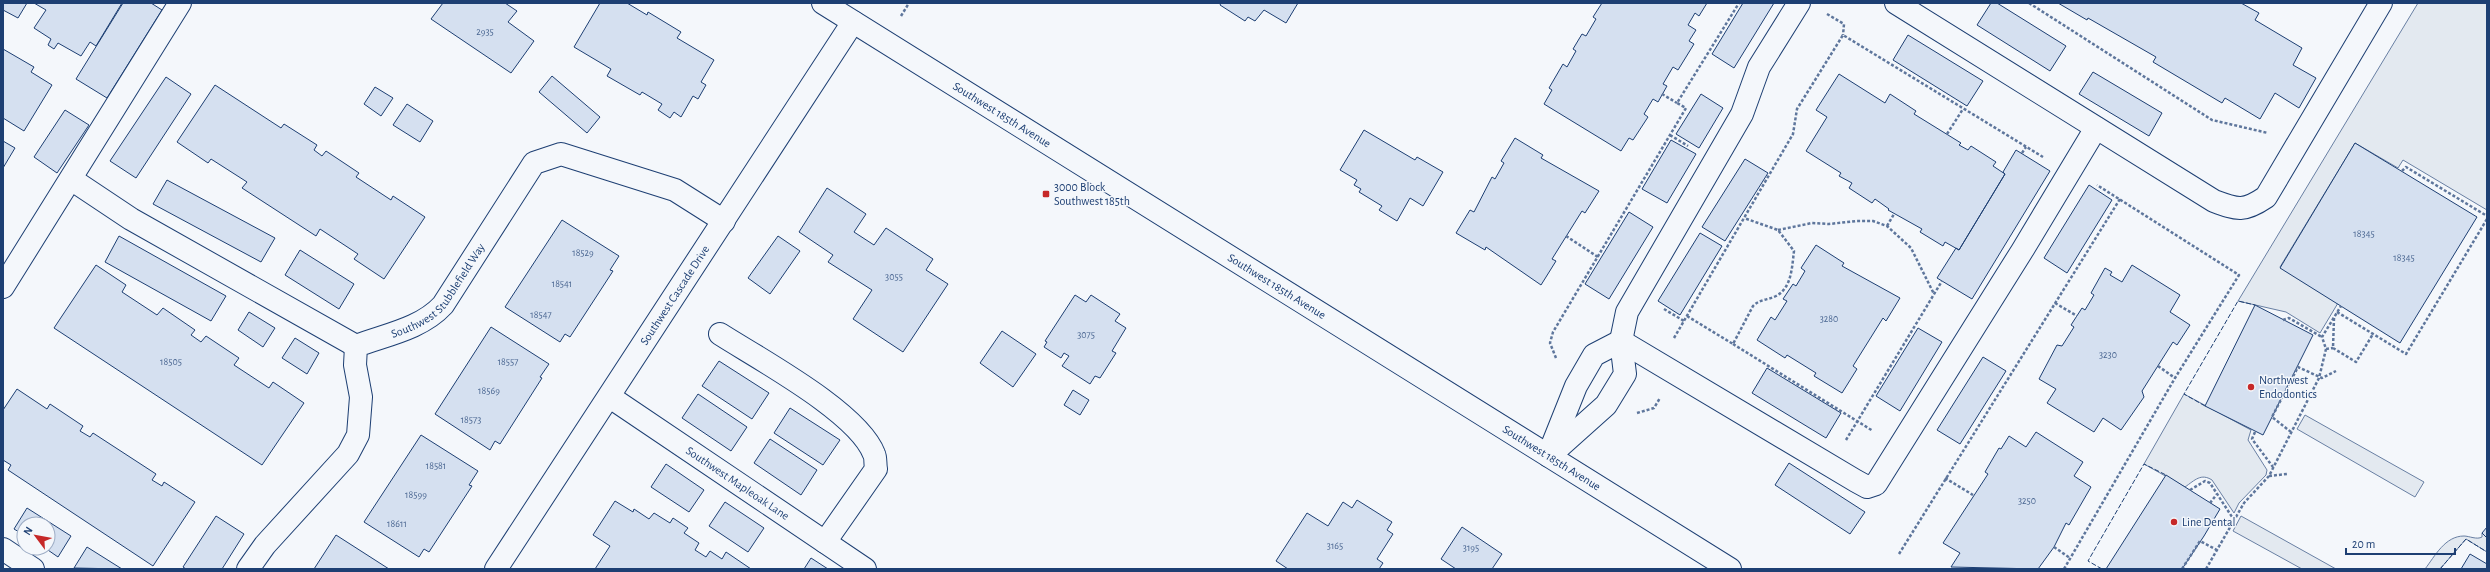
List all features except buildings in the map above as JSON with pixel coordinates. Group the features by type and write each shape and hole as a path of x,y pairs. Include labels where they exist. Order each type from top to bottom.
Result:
{"street":[{"path":"3,287 180,3"},
{"name":"Southwest 185th Avenue","path":"823,3 1730,569"},
{"path":"1549,456 1606,405 1625,374 1621,341 1627,312 1742,114 1759,67 1798,3"},
{"path":"1896,3 2214,201 2232,208 2250,208 2266,197 2381,3"},
{"name":"Southwest Cascade Drive","path":"496,569 610,397 853,22"},
{"path":"1621,341 1867,487 1876,484 1900,448 2096,128"},
{"name":"Southwest Stubblefield Way","path":"356,346 422,322 433,316 443,305 534,163 561,154 675,190 724,221"},
{"path":"71,179 131,219 356,346 355,365 361,397 358,435 348,454 265,545 248,569"},
{"path":"720,334 840,411 861,433 875,454 876,469 825,542"},
{"path":"1549,456 1576,386 1594,355 1621,341"},
{"name":"Southwest Mapleoak Lane","path":"610,397 865,569"},
{"path":"3,549 33,569"}],"path":[{"path":"2029,3 2212,120 2267,134 2271,128"},
{"path":"1659,363 1793,134 1797,109 1843,35 1844,24 1821,10"},
{"path":"1843,35 2026,147 2120,199 2239,275 2175,378 2064,569"},
{"path":"1662,94 1677,103"},
{"path":"1947,134 1963,109"},
{"path":"2022,154 2026,147"},
{"path":"2402,171 2406,167 2487,216"},
{"path":"1899,554 2120,199"},
{"path":"1887,226 1894,214"},
{"path":"1744,218 1778,230 1812,223 1829,224 1857,221 1873,221 1887,226 1911,248 1934,295"},
{"path":"2337,312 2406,354 2487,219"},
{"path":"1733,344 1753,306 1759,301 1776,296 1783,290 1791,276 1794,251 1778,230"},
{"path":"1566,236 1598,257"},
{"path":"1830,466 1942,281"},
{"path":"1783,290 1787,293"},
{"path":"2055,303 2076,316"},
{"path":"2322,337 2341,306"},
{"path":"1687,316 1900,448"},
{"path":"2206,569 2244,503 2269,476 2319,378 2326,349 2322,337 2289,318 2283,320"},
{"path":"2333,348 2334,318"},
{"path":"2326,349 2333,348 2356,362 2372,334"},
{"path":"2158,366 2175,378"},
{"path":"2291,432 2272,417 2298,367 2319,378"},
{"path":"2319,378 2336,371"},
{"path":"2255,432 2252,439 2273,467"},
{"path":"2269,476 2287,474"},
{"path":"1945,478 1973,495"},
{"path":"2190,490 2205,481 2210,483 2234,520"},
{"path":"2210,503 2217,494"},
{"path":"2182,569 2200,541 2217,550"},
{"path":"2054,547 2070,558"}],"shaded area":[{"path":"2418,3 2487,3 2487,210 2403,160 2398,168 2355,143 2280,267 2338,303 2320,333 2286,312 2238,301"},
{"path":"2184,394 2251,430 2248,440 2267,470 2266,475 2239,503 2234,513 2212,480 2201,477 2185,487 2144,464"},
{"path":"2305,415 2424,482 2415,497 2297,429"},
{"path":"2241,516 2336,569 2302,569 2233,531"},
{"path":"2482,533 2487,538 2487,552 2466,539 2440,569 2425,569 2441,548 2451,539 2464,536 2480,538 2482,537"}],"fence":[{"path":"2205,406 2184,394 2238,301 2255,305"},
{"path":"2102,569 2088,561 2144,464 2166,475"},
{"path":"2440,569 2466,539 2487,552"}],"place":[{"name":"3000 Block Southwest 185th","path":"1046,194"},
{"name":"Northwest Endodontics","path":"2251,387"},
{"name":"Line Dental","path":"2174,522"}]}
